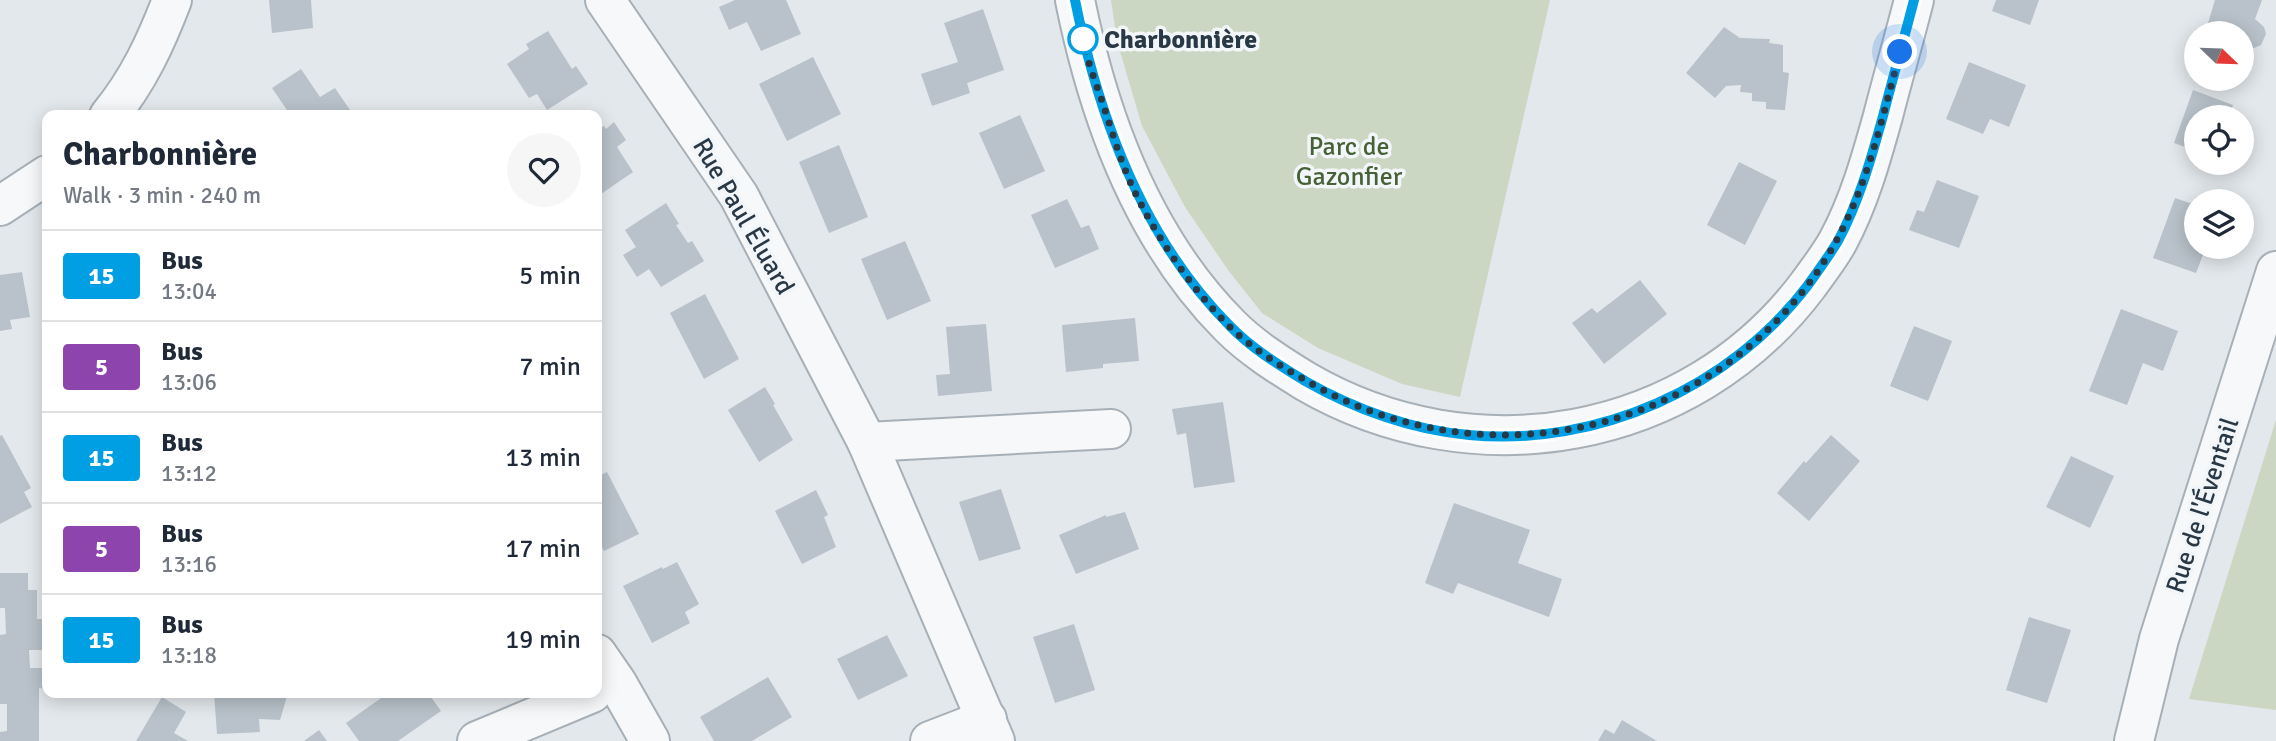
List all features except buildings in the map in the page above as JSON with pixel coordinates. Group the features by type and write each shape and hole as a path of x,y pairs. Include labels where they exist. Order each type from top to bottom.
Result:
{"street":[{"path":"127,110 172,0"},
{"name":"Rue Paul Éluard","path":"605,0 738,196 867,442 991,730 930,741"},
{"path":"1075,0 1085,47 1132,187 1169,252 1231,328 1275,363 1324,391 1367,410 1417,426 1469,435 1521,436 1560,432 1639,411 1690,387 1737,357 1773,325 1806,287 1837,242 1861,190 1914,0"},
{"path":"0,206 42,177"},
{"name":"Rue de l'Éventail","path":"2134,741 2159,639 2276,271"},
{"path":"867,442 1111,429"},
{"path":"602,681 650,741"},
{"path":"477,741 564,698"}],"green space":[{"name":"Parc de Gazonfier","path":"1111,0 1550,0 1460,397 1402,384 1318,348 1262,313 1228,270 1185,207 1142,126 1117,41"},
{"path":"2276,420 2276,710 2189,699"}],"bus line":[{"name":"15","path":"1075,0 1085,47 1132,187 1169,252 1231,328 1275,363 1324,391 1367,410 1417,426 1469,435 1521,436 1560,432 1639,411 1690,387 1737,357 1773,325 1806,287 1837,242 1861,190 1914,0"}],"place":[{"name":"Charbonnière","path":"1083,39"}],"route":[{"path":"1083,39 1132,187 1169,252 1231,328 1275,363 1324,391 1367,410 1417,426 1469,435 1521,436 1560,432 1639,411 1690,387 1737,357 1773,325 1806,287 1837,242 1861,190 1900,52"}]}
